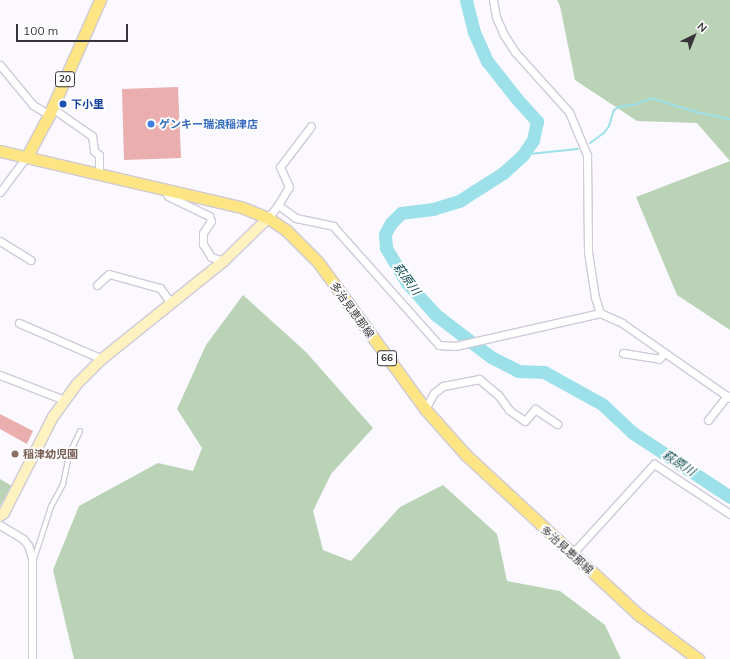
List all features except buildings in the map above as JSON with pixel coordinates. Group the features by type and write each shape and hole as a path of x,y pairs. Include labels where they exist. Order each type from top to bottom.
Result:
{"main road":[{"name":"20","path":"27,156 50,112 100,0"},
{"name":"多治見恵那線","path":"0,151 27,156 241,207 268,218 286,230 318,262 425,409 480,469 644,619 698,659"}],"street":[{"path":"493,0 496,17 504,35 515,52 569,112 588,155 588,252 595,297 600,313"},
{"path":"0,65 33,104 92,136 94,151 99,155 99,173"},
{"path":"0,516 4,513 53,417 64,400 102,359 224,261 268,218 278,205 288,187 280,167 311,126"},
{"path":"0,192 27,156"},
{"path":"164,189 168,196 209,216 211,221 204,233 203,244 211,257 224,261"},
{"path":"278,205 296,218 333,226 439,345 455,346 600,313 622,323 729,397 708,420"},
{"path":"0,241 31,260"},
{"path":"97,285 110,274 160,288 171,303"},
{"path":"19,323 102,359"},
{"path":"623,353 659,359 664,353"},
{"path":"0,375 64,400"},
{"path":"425,409 434,393 443,386 479,379 499,396 509,410 525,421 535,409 557,424"},
{"path":"572,554 654,464 730,514"},
{"path":"1,529 23,539 28,546 32,562 32,659"}],"lane":[{"path":"32,562 37,554 51,507 63,484 69,455 80,431"}],"green space":[{"path":"557,0 730,0 730,161 697,123 637,121 575,80 560,6"},
{"path":"730,161 730,330 677,295 636,197"},
{"path":"243,295 306,352 373,428 331,474 313,511 323,550 351,561 400,507 443,485 497,534 507,581 560,591 605,625 621,659 74,659 53,570 79,506 158,463 193,471 202,448 177,409 206,345"},
{"path":"0,479 12,486 0,506"}],"waterway":[{"name":"萩原川","path":"466,0 474,32 487,61 517,99 537,121 533,140 523,155 503,173 459,201 433,209 401,213 391,223 385,234 386,248 407,283 436,315 491,357 518,371 544,372 602,404 633,433 730,497"},
{"path":"590,143 604,133 609,126 614,110 619,107 637,104 651,98 696,112 730,119"},
{"path":"525,152 529,154 578,149"}],"place":[{"name":"下小里","path":"63,104"},
{"name":"ゲンキー瑞浪稲津店","path":"151,124"},
{"name":"稲津幼児園","path":"15,454"}]}
